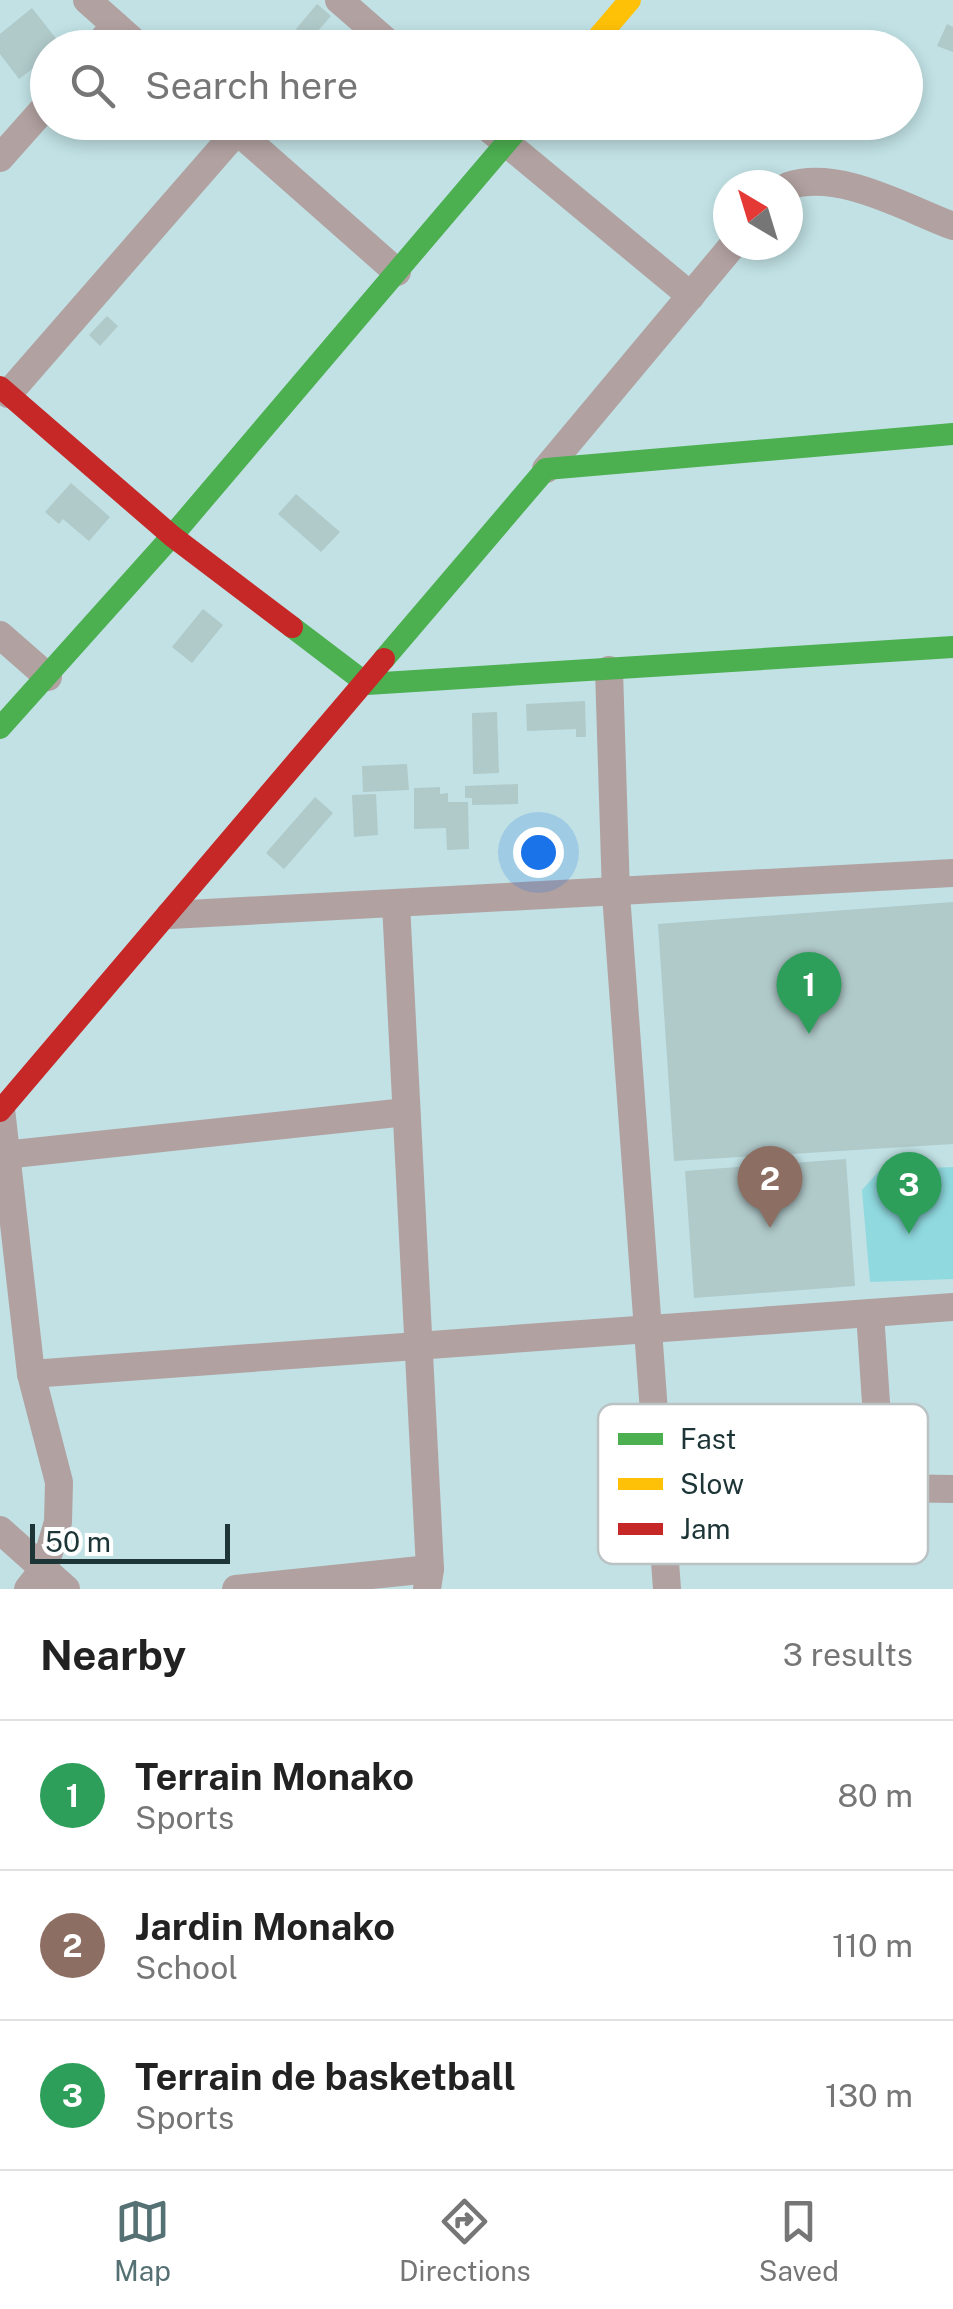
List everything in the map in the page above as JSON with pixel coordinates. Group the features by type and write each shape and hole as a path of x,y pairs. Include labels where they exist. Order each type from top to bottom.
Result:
{"street":[{"path":"87,0 121,30"},
{"path":"604,30 630,0"},
{"path":"348,3 376,30"},
{"path":"112,30 116,25"},
{"path":"1,156 30,124"},
{"path":"221,140 4,391 172,536 367,684 406,685 953,647"},
{"path":"247,140 398,272"},
{"path":"0,728 172,536 509,140"},
{"path":"523,140 691,296"},
{"path":"803,182 833,182 953,226"},
{"path":"36,1579 58,1522 59,1482 31,1374 0,1109 170,916 721,260"},
{"path":"546,469 953,434"},
{"path":"0,635 48,676"},
{"path":"609,670 616,894 656,1404"},
{"path":"170,916 616,894 953,872"},
{"path":"236,1589 428,1579 396,904"},
{"path":"4,1155 406,1112"},
{"path":"31,1374 953,1308"},
{"path":"870,1313 876,1404"},
{"path":"928,1490 953,1489"},
{"path":"0,1530 36,1579 66,1589"},
{"path":"666,1564 667,1589"}],"shaded area":[{"path":"953,1167 953,1279 870,1282 862,1190 880,1170"}],"building":[{"path":"317,4 331,16 319,30 296,29"},
{"path":"32,8 49,30 30,30 30,71 19,79 0,54 0,34"},
{"path":"947,24 953,27 953,52 937,46"},
{"path":"107,316 118,326 100,346 89,335"},
{"path":"71,483 110,517 89,541 63,519 59,524 45,512"},
{"path":"296,494 340,532 321,552 278,514"},
{"path":"203,609 223,625 192,663 172,647"},
{"path":"585,701 586,737 576,737 576,729 527,731 526,704"},
{"path":"497,712 499,773 473,774 472,713"},
{"path":"407,764 409,790 363,792 362,766"},
{"path":"518,784 518,804 472,805 472,798 465,798 465,786"},
{"path":"440,787 440,794 448,793 448,802 468,802 469,849 447,850 446,828 414,829 414,788"},
{"path":"376,794 378,835 354,837 352,795"},
{"path":"315,797 333,813 284,869 266,853"},
{"path":"953,902 953,1144 674,1161 658,924"},
{"path":"846,1159 855,1286 694,1298 685,1171"}],"traffic: fast":[{"path":"0,728 172,536 509,140"},
{"path":"384,659 546,469 953,434"},
{"path":"292,627 367,684 953,647"}],"traffic: slow":[{"path":"604,30 630,0"}],"traffic: jam":[{"path":"0,387 172,536 292,627"},
{"path":"0,1111 384,659"}],"place":[{"name":"Terrain Monako","path":"809,1034"},
{"name":"Jardin Monako","path":"770,1228"},
{"name":"Terrain de basketball","path":"909,1234"}]}
